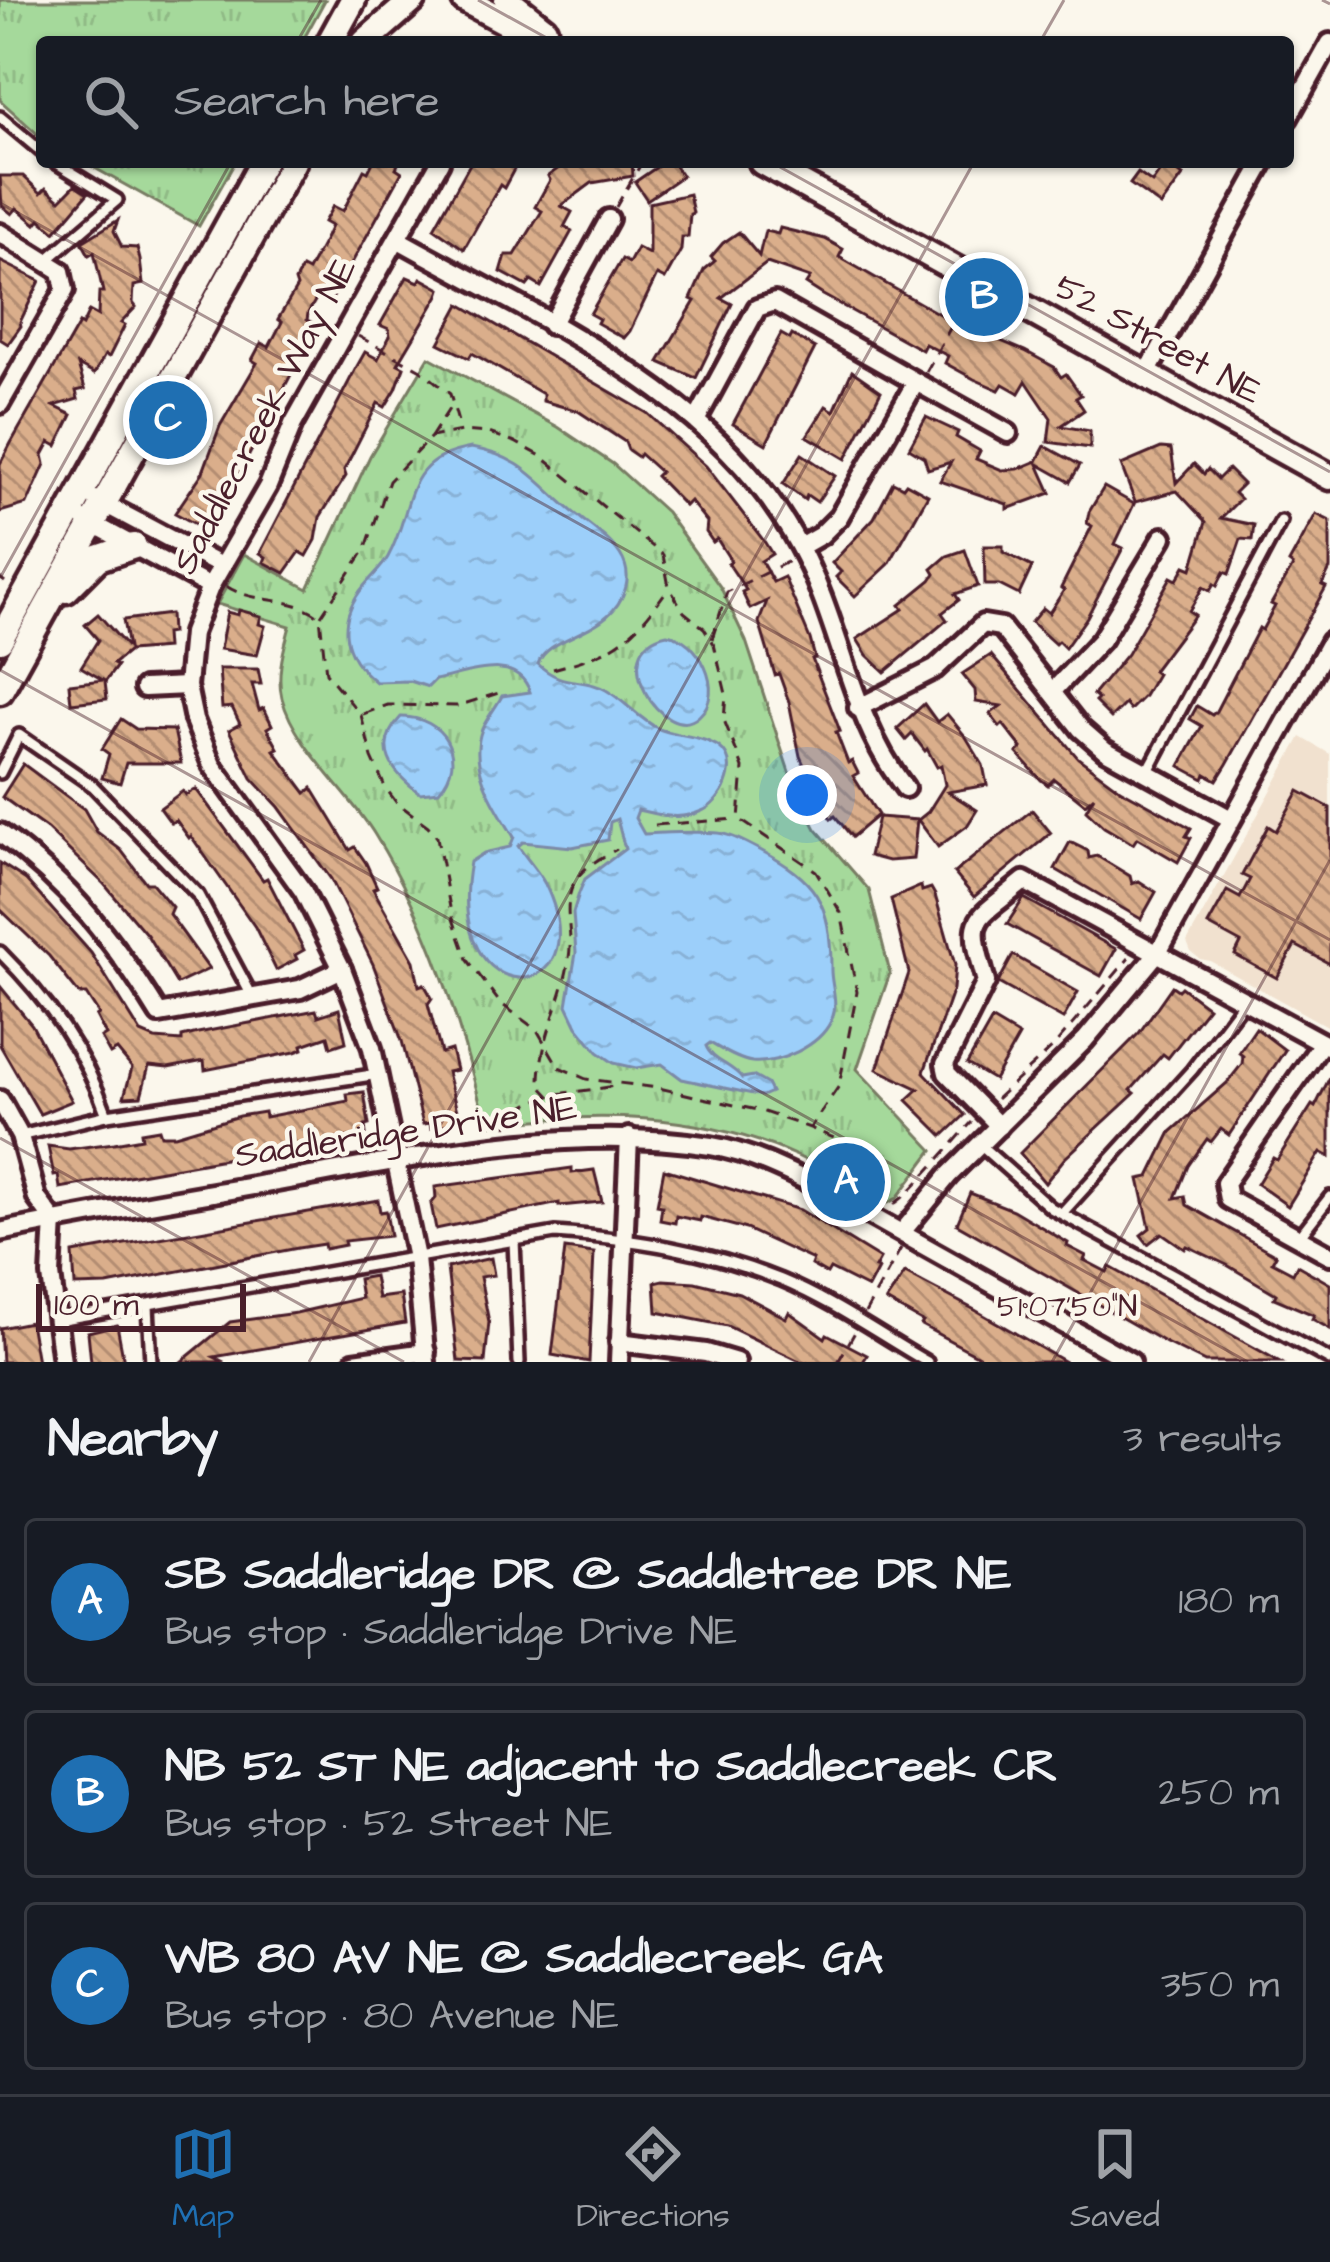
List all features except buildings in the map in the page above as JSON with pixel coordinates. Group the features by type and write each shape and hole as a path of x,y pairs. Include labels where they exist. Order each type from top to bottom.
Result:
{"main road":[{"path":"333,36 353,0"},
{"path":"366,36 384,0"},
{"path":"370,36 413,0"},
{"path":"465,0 533,36"},
{"path":"507,0 552,36"},
{"path":"0,691 260,168"},
{"path":"0,640 87,508 289,168"},
{"name":"52 Street NE","path":"773,168 1330,477"},
{"path":"37,624 98,558 134,546"}],"street":[{"path":"1294,107 1330,43"},
{"path":"397,239 437,168"},
{"path":"1146,374 1261,168"},
{"path":"551,326 610,219"},
{"path":"0,233 61,271 65,290 0,404"},
{"name":"Saddlecreek Way NE","path":"426,1357 416,1258 398,1160 379,1073 342,969 303,891 212,765 187,686 192,633 210,587 268,485 293,424 397,239 648,380 697,419 762,492 802,552 858,708 880,756 905,788"},
{"path":"697,419 757,308 775,302 1008,433"},
{"path":"802,552 839,518 916,382"},
{"path":"87,508 134,546 210,587"},
{"path":"87,508 221,566"},
{"path":"1053,692 1101,640 1163,537"},
{"path":"858,708 934,669 982,624 1001,627 1081,729 1105,750 1231,819"},
{"path":"903,1231 949,1175 1085,1040 1159,951 1330,642"},
{"path":"144,688 187,686"},
{"path":"0,833 47,868 98,922 159,1014 300,989 342,969"},
{"path":"999,1126 947,1073 945,1064 986,982 973,932 978,920 1024,881 1326,1045 1225,1183 1228,1199 1330,1255"},
{"path":"0,1100 20,1136 37,1198 54,1221 51,1275 62,1362"},
{"path":"619,1362 629,1137"},
{"name":"Saddleridge Drive NE","path":"0,1232 398,1160 510,1145 629,1137 716,1146 779,1167 903,1231 1131,1362"},
{"path":"619,1342 706,1353 734,1362"},
{"path":"354,1362 426,1357"}],"lane":[{"path":"0,118 36,147"},
{"path":"46,261 117,200 65,168"},
{"path":"1147,773 1281,521"},
{"path":"0,773 20,735 93,786 197,895 253,998"},
{"path":"0,952 42,994 93,1075 107,1115"},
{"path":"1062,1213 1192,1070 1245,1000"},
{"path":"20,1136 107,1115 379,1073"},
{"path":"980,1145 1002,1168 1062,1213 1330,1360"},
{"path":"1299,1238 1330,1197"},
{"path":"57,1321 555,1234 624,1238 707,1254 786,1282 927,1362"},
{"path":"514,1240 519,1362"},
{"path":"148,1306 152,1362"}],"path":[{"path":"610,219 639,168"},
{"path":"916,382 965,301"},
{"path":"346,330 422,370 450,394 461,431"},
{"path":"452,404 431,437 389,481 366,548 320,617 326,673 361,715 371,758 385,787 436,837 451,913 467,959 500,1003 544,1039 559,1066 569,1073 761,1111 810,1128 858,1148 895,1203 903,1201 984,1110 1088,1010 1140,941"},
{"path":"431,437 461,431 489,434 541,456 663,555 669,587 684,612 712,639 726,694 724,720 743,768 739,819"},
{"path":"712,639 727,592 802,552"},
{"path":"210,587 224,585 240,596 295,604 320,617"},
{"path":"553,669 599,656 624,641 669,587"},
{"path":"361,715 388,705 457,706 502,692"},
{"path":"655,825 739,819 816,871 841,913 856,992 838,1086 810,1128"},
{"path":"551,1097 540,1084 544,1039 568,962 570,892 590,865 617,849"},
{"path":"510,1145 506,1128 513,1112 527,1101 622,1084"},
{"path":"838,1362 900,1252 903,1231"}],"shaded area":[{"path":"1301,737 1330,754 1330,1028 1200,959 1187,942"}],"green space":[{"path":"0,0 325,0 305,36 36,36 36,133 0,100"},
{"path":"95,168 232,168 199,226"},
{"path":"429,357 558,427 613,464 666,512 721,588 746,641 793,784 816,829 869,890 890,973 857,1069 933,1150 897,1198 888,1203 797,1156 722,1130 605,1117 486,1125 454,1012 413,905 375,835 288,716 280,680 290,626 217,604 244,554 308,589 370,456"}],"water":[{"path":"471,448 505,458 530,474 617,550 627,571 622,597 613,610 553,647 538,664 556,676 606,690 659,729 708,742 727,756 726,784 713,804 685,816 638,810 635,818 644,834 709,832 740,840 795,872 823,909 835,1000 825,1030 798,1052 763,1062 741,1059 710,1043 706,1046 742,1078 753,1076 771,1092 762,1096 682,1079 662,1064 636,1068 614,1063 577,1026 567,1005 576,953 573,913 585,879 625,849 617,819 610,822 608,840 572,847 523,842 518,846 545,884 558,925 555,955 540,973 519,978 497,970 478,949 467,913 470,862 510,847 514,837 486,786 478,743 502,696 530,692 514,672 502,669 435,680 428,687 410,681 376,682 355,660 346,637 349,612 388,557 421,474 448,454"},
{"path":"667,634 689,645 709,680 707,705 699,716 685,722 670,719 656,708 639,675 640,657 648,643"},
{"path":"401,717 429,724 447,741 452,765 439,791 420,793 389,759 388,739"}],"place":[{"name":"NB 52 ST NE adjacent to Saddlecreek CR","path":"984,297"},
{"name":"WB 80 AV NE @ Saddlecreek GA","path":"168,420"},
{"name":"SB Saddleridge DR @ Saddletree DR NE","path":"846,1182"}]}
